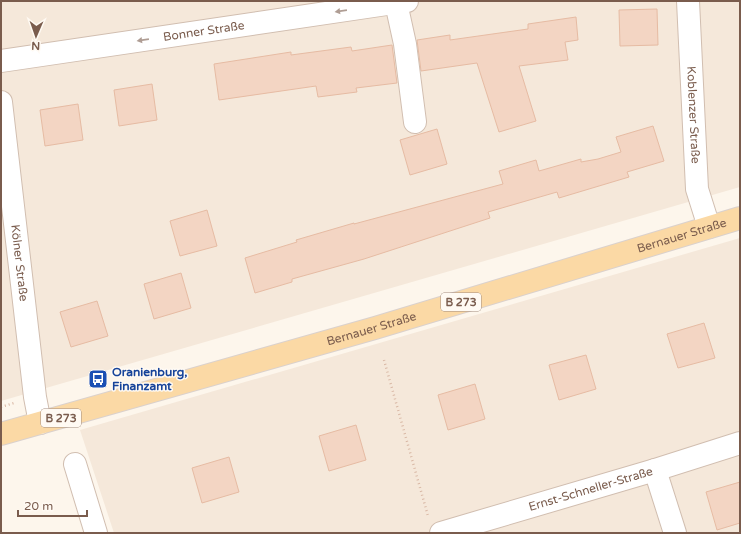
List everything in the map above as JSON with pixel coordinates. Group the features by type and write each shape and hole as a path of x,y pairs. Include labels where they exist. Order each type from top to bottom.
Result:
{"main road":[{"name":"Bernauer Straße","path":"1,434 368,330 740,218"}],"street":[{"name":"Koblenzer Straße","path":"688,1 697,189 708,227"},
{"name":"Bonner Straße","path":"1,61 402,2"},
{"path":"402,2 414,122"},
{"name":"Kölner Straße","path":"1,102 35,397 40,423"},
{"name":"Ernst-Schneller-Straße","path":"435,526 655,470 740,443"},
{"path":"75,464 96,533"},
{"path":"655,470 674,533"}],"path":[{"path":"384,360 435,526"}],"shaded area":[{"path":"1,1 740,1 740,187 1,401"},
{"path":"740,238 740,533 114,533 80,430"}],"building":[{"path":"657,9 658,45 620,46 619,10"},
{"path":"576,17 578,40 565,42 568,60 519,66 536,121 499,132 477,63 421,71 417,40 450,35 450,40 528,29 528,24"},
{"path":"392,45 397,83 356,88 357,92 318,97 316,86 219,100 214,64 291,52 291,55 351,47 352,51"},
{"path":"152,84 157,120 119,126 114,90"},
{"path":"78,104 83,140 45,146 40,110"},
{"path":"653,126 664,161 627,172 629,177 559,198 557,192 488,212 490,218 364,259 292,279 292,282 255,293 245,258 297,242 296,240 354,223 503,184 499,171 536,160 539,171 581,159 581,162 598,159 621,152 616,137"},
{"path":"437,129 447,164 410,175 400,140"},
{"path":"207,210 217,246 180,256 170,221"},
{"path":"181,273 191,308 154,319 144,284"},
{"path":"97,301 108,336 71,347 60,312"},
{"path":"704,323 715,358 678,368 667,334"},
{"path":"586,355 596,389 559,400 549,365"},
{"path":"475,384 485,419 448,430 438,395"},
{"path":"356,425 366,460 329,471 319,436"},
{"path":"229,457 239,492 202,503 192,468"},
{"path":"740,482 740,523 717,530 706,492"}],"place":[{"name":"Oranienburg, Finanzamt","path":"98,379"}]}
